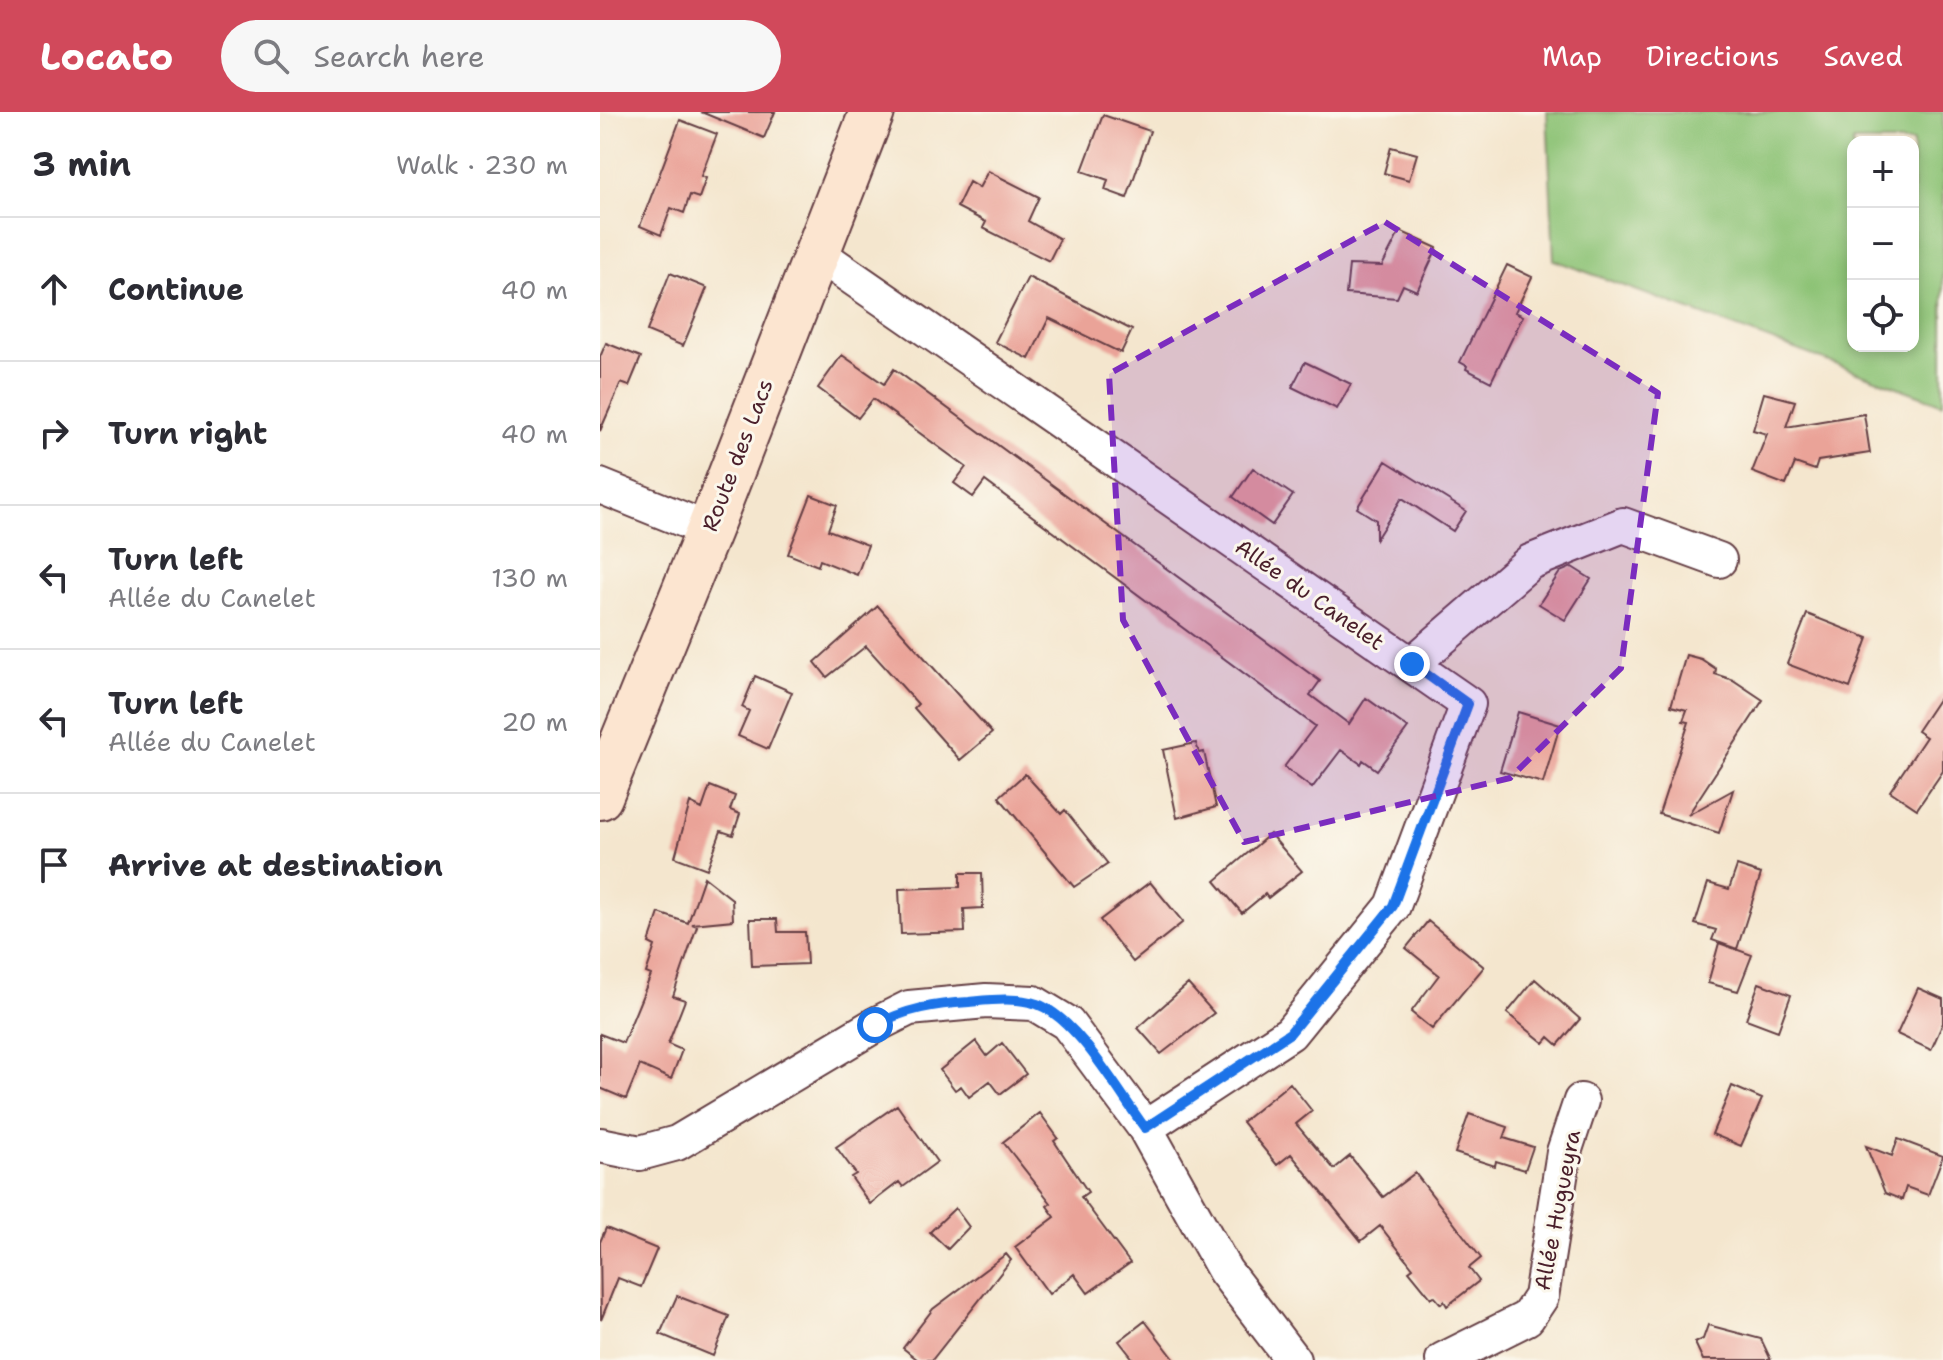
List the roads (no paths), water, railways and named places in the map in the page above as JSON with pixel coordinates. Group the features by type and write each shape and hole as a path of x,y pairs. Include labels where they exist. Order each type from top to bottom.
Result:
{"main road":[{"name":"Route des Lacs","path":"600,797 709,530 872,112"}],"street":[{"name":"Allée du Canelet","path":"817,253 1468,704 1393,906 1290,1033 1145,1128"},
{"path":"600,486 709,530"},
{"path":"1412,664 1530,562 1623,525 1719,560"},
{"path":"600,1145 630,1153 660,1150 892,1016 931,1004 986,1001 1034,1003 1067,1023 1145,1128 1217,1259 1293,1360"},
{"name":"Allée Hugueyra","path":"1443,1360 1527,1318 1541,1297 1564,1152 1581,1101"}]}
